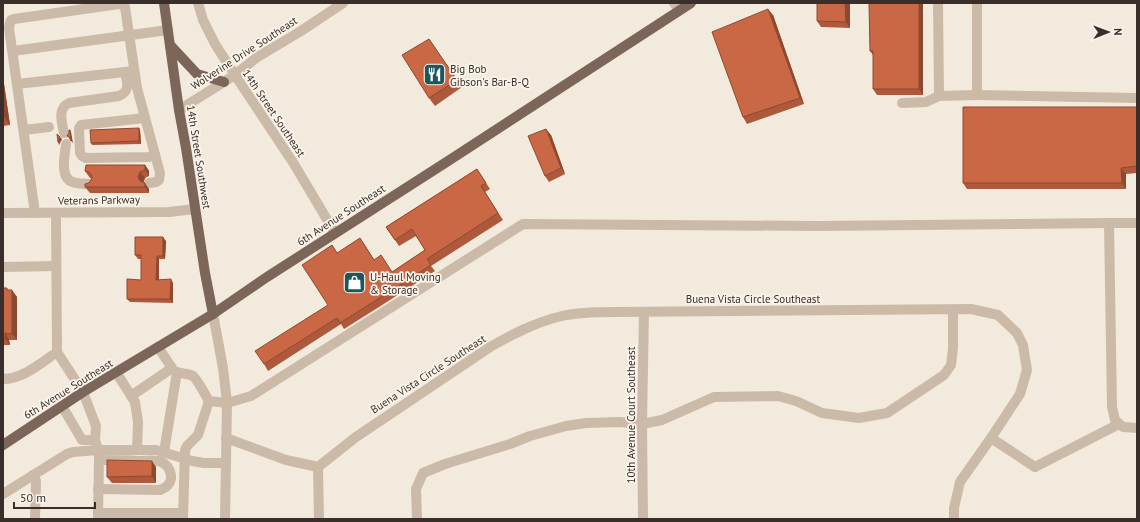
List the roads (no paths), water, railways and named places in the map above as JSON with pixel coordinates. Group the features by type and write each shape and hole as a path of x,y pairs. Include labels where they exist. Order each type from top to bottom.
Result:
{"main road":[{"name":"14th Street Southwest","path":"164,3 178,110 186,148 213,314"},
{"name":"6th Avenue Southeast","path":"3,445 83,392 213,314 267,277 469,148 677,7 691,3"},
{"path":"170,45 197,74 224,82"}],"street":[{"name":"14th Street Southeast","path":"198,3 203,20 215,44 294,164 335,233"},
{"name":"Wolverine Drive Southeast","path":"178,110 235,75 256,58 301,31 343,3"},
{"path":"938,3 939,96"},
{"path":"977,3 977,95"},
{"path":"35,213 10,23 12,20 119,4 122,5 125,7 129,35 130,71 127,91 119,96 64,105 62,108 62,120 64,133"},
{"path":"13,51 168,30"},
{"path":"18,84 130,71"},
{"path":"130,71 137,88 160,177 156,182 149,183"},
{"path":"902,103 926,102 939,96 977,95 1137,98"},
{"path":"145,118 80,125 80,153 86,158 149,157 155,155"},
{"path":"24,130 50,127"},
{"path":"66,144 64,168 68,179 75,183 90,184"},
{"name":"Veterans Parkway","path":"3,213 169,212 195,209"},
{"path":"56,213 57,352 83,392 96,426 94,440 98,455 98,516 183,516 185,450 198,435 209,401"},
{"path":"209,401 227,403 251,396 523,224 818,226 1137,222"},
{"path":"1109,223 1112,407 1114,420 1123,427 1137,428"},
{"path":"3,267 56,266"},
{"name":"Buena Vista Circle Southeast","path":"318,467 356,436 490,347 513,334 562,316 588,313 695,311 971,309 998,315 1017,333 1023,345 1027,370 1020,394 960,482 954,508 954,519"},
{"path":"417,519 416,488 423,473 530,436 566,426 586,423 619,422 642,424 662,420 714,397 778,396 796,401 822,413 859,418 887,413 944,375 951,365 953,348 953,310"},
{"name":"10th Avenue Court Southeast","path":"643,519 642,424 644,312"},
{"path":"213,314 223,368 227,403 225,519"},
{"path":"158,347 174,370 193,376 209,401"},
{"path":"3,379 11,379 22,375 57,352"},
{"path":"131,396 174,370"},
{"path":"164,452 174,370"},
{"path":"116,372 135,402 138,422 137,450"},
{"path":"62,406 82,440 94,440"},
{"path":"991,438 1035,467 1119,424"},
{"path":"226,438 286,460 318,467 319,519"},
{"path":"98,455 137,450 156,450 192,461 204,463 226,463"},
{"path":"3,494 67,454 73,452 158,461 167,466 170,470 171,480 169,484 160,490 98,489"},
{"path":"33,475 36,481 35,519"}],"place":[{"name":"Big Bob Gibson's Bar-B-Q","path":"435,75"},
{"name":"U-Haul Moving & Storage","path":"354,283"}]}
